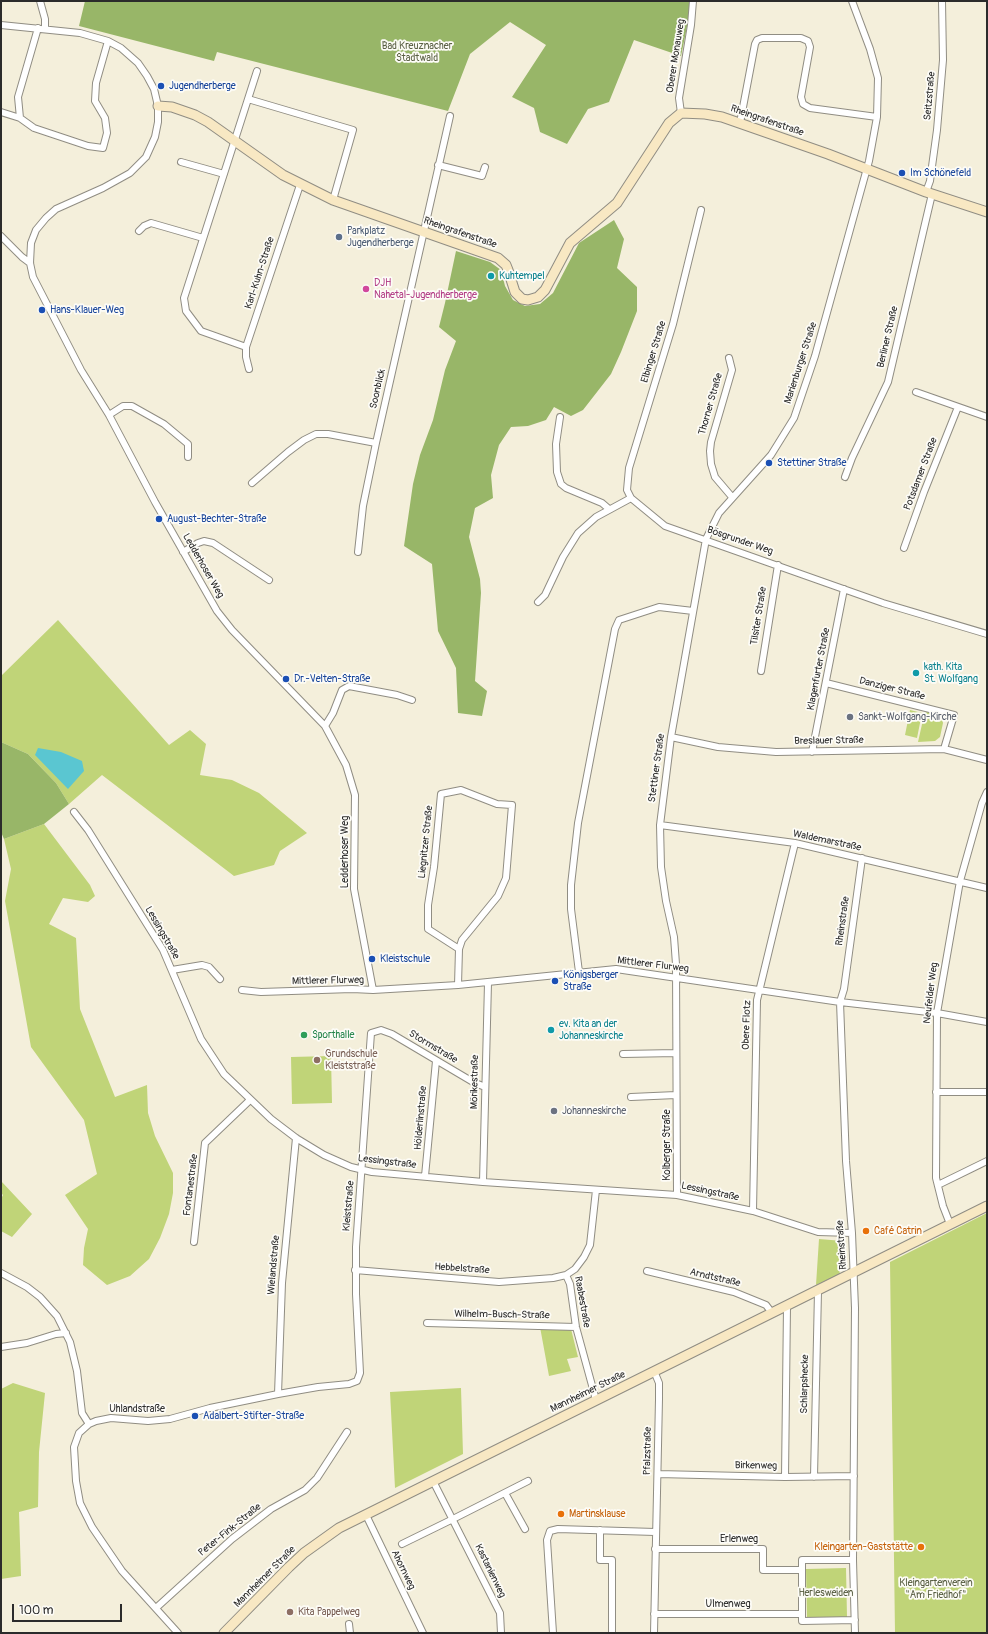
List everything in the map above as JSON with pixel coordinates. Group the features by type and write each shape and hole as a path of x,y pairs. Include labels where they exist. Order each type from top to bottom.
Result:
{"street":[{"path":"40,1 45,18 45,29"},
{"name":"Oberer Monauweg","path":"681,113 679,98 691,25 693,1"},
{"name":"Marienburger Straße","path":"706,539 719,513 771,454 794,418 816,356 866,169 878,117 878,78 875,63 852,1"},
{"name":"Seitzstraße","path":"929,193 937,130 943,60 942,1"},
{"path":"1,25 80,33 108,41 121,48 138,64 154,89 158,106"},
{"path":"20,118 18,97 38,28"},
{"path":"740,123 755,44 757,40 762,38 801,38 808,41 810,47 801,97 803,104 810,108 878,117"},
{"path":"1,112 20,118 34,128 88,146 103,148 107,133 105,118 94,101 96,83 108,41"},
{"path":"246,347 201,332 186,311 184,298 257,71"},
{"path":"248,100 353,130 333,200"},
{"name":"Rheingrafenstraße","path":"158,106 172,107 195,115 235,141 266,164 300,185 333,200 498,258 506,265 515,292 518,296 528,300 538,297 545,290 570,243 617,202 670,123 681,113 705,114 740,123 929,193 987,212"},
{"name":"Ledderhoser Weg","path":"158,106 158,122 155,137 146,157 130,173 104,188 56,209 36,230 31,243 30,262 33,277 81,370 109,415 123,444 217,611 232,630 325,726 346,765 355,795 354,889 373,990"},
{"name":"Soonblick","path":"358,552 363,506 376,443 450,116"},
{"path":"181,162 224,174"},
{"path":"438,165 482,176 485,168"},
{"name":"Karl-Kuhn-Straße","path":"249,369 246,358 246,347 300,185"},
{"name":"Berliner Straße","path":"845,477 852,458 888,382 929,193"},
{"name":"Elbinger Straße","path":"631,498 627,490 629,468 673,324 701,210"},
{"path":"139,232 144,226 151,223 203,238"},
{"path":"1,236 22,257 30,262"},
{"name":"Thorner Straße","path":"729,358 732,370 711,442 710,451 711,464 715,477 732,497"},
{"path":"916,392 987,417"},
{"path":"109,415 123,406 132,406 164,424 188,444 188,456"},
{"name":"Potsdamer Straße","path":"904,548 924,492 958,407"},
{"path":"560,417 556,444 557,472 561,484 566,488 602,503 609,509"},
{"path":"252,483 288,452 309,437 316,434 328,434 376,443"},
{"path":"538,602 545,595 563,557 578,533 596,517 631,498"},
{"name":"Bösgrunder Weg","path":"631,498 665,526 706,539 844,589 940,621 987,634"},
{"name":"Stettiner Straße","path":"676,978 674,937 666,901 661,867 660,825 671,737 706,539"},
{"path":"183,552 198,543 213,543 269,580"},
{"name":"Tilsiter Straße","path":"760,671 778,565"},
{"name":"Klagenfurter Straße","path":"812,752 844,589"},
{"path":"579,972 570,909 571,885 578,823 615,629 619,620 659,607 693,611"},
{"name":"Danziger Straße","path":"826,682 954,715 944,749"},
{"path":"325,726 333,713 342,690 349,686 412,700"},
{"name":"Breslauer Straße","path":"671,737 725,748 776,752 944,749 987,760"},
{"name":"Liegnitzer Straße","path":"461,790 497,804 512,805 506,878 498,896 468,931 462,940 459,949 428,929 428,905 434,867 441,794 461,790"},
{"name":"Neufelder Weg","path":"950,1224 943,1206 936,1178 937,1013 960,881 987,792"},
{"name":"Lessingstraße","path":"74,812 88,830 163,950 201,1039 224,1074 271,1119 296,1138 324,1155 342,1164 362,1171 483,1182 677,1195 753,1211 818,1232 852,1233"},
{"name":"Waldemarstraße","path":"660,825 795,843 987,888"},
{"name":"Obere Flotz","path":"753,1211 757,1000 795,843"},
{"name":"Rheinstraße","path":"855,1633 853,1560 855,1308 852,1233 846,1161 840,1002 844,989 862,858"},
{"path":"458,985 459,949"},
{"path":"172,970 202,965 209,967 220,979"},
{"name":"Mittlerer Flurweg","path":"242,990 261,992 352,989 373,990 458,985 616,969 759,991 937,1013 987,1022"},
{"name":"Kolberger Straße","path":"676,978 677,1195"},
{"name":"Mörikestraße","path":"483,1182 488,982"},
{"name":"Stormstraße","path":"371,1033 381,1030 392,1034 473,1082 485,1086"},
{"name":"Kleiststraße","path":"358,1381 360,1373 355,1270 371,1033"},
{"path":"623,1054 676,1053"},
{"name":"Hölderlinstraße","path":"425,1176 436,1061"},
{"path":"936,1092 987,1092"},
{"name":"Kolberger Straße","path":"631,1097 676,1095"},
{"name":"Fontanestraße","path":"194,1242 205,1143 250,1100"},
{"name":"Wielandstraße","path":"278,1394 282,1283 296,1138"},
{"path":"938,1185 987,1161"},
{"name":"Raabestraße","path":"596,1190 590,1245 584,1257 574,1269 566,1275 570,1284 576,1327 596,1400"},
{"name":"Mannheimer Straße","path":"224,1633 289,1567 339,1528 987,1206"},
{"name":"Hebbelstraße","path":"355,1270 499,1282 553,1278 566,1275"},
{"name":"Arndtstraße","path":"647,1271 734,1292 766,1305 772,1313"},
{"path":"1,1273 27,1287 40,1297 57,1316 66,1333 74,1356 82,1413 89,1424 79,1433 74,1447 74,1463 80,1503 101,1543 122,1571 178,1633"},
{"name":"Schlarpshecke","path":"814,1477 818,1291"},
{"name":"Schlarpshecke","path":"785,1477 787,1306"},
{"name":"Wilhelm-Busch-Straße","path":"427,1323 576,1327"},
{"path":"1,1347 27,1343 56,1334 66,1333"},
{"name":"Pfalzstraße","path":"654,1371 659,1383 654,1633"},
{"name":"Uhlandstraße","path":"89,1424 111,1418 148,1421 170,1420 210,1408 278,1394 318,1387 349,1384 358,1381"},
{"name":"Peter-Fink-Straße","path":"156,1608 232,1539 272,1509 306,1490 317,1478 348,1432"},
{"name":"Birkenweg","path":"658,1474 785,1477 854,1476"},
{"name":"Kastanienweg","path":"433,1480 500,1613 501,1633"},
{"path":"402,1544 528,1481"},
{"path":"505,1493 525,1529"},
{"name":"Ahornweg","path":"366,1515 423,1633"},
{"path":"553,1633 548,1540 550,1531 558,1529 655,1532"},
{"path":"600,1530 600,1560 612,1560 612,1633"},
{"name":"Erlenweg","path":"655,1549 763,1549 763,1570 802,1570"},
{"path":"853,1560 802,1560 802,1621 855,1620"},
{"name":"Ulmenweg","path":"654,1614 802,1614"},
{"path":"349,1624 350,1633"}],"green space":[{"name":"Bad Kreuznacher Stadtwald","path":"85,1 690,1 688,22 681,56 634,40 609,102 588,109 567,144 540,132 534,108 512,97 546,45 510,22 470,54 448,111 217,52 214,61 79,26"},
{"path":"614,220 624,239 617,268 637,287 637,311 611,374 583,410 571,416 554,407 546,420 528,426 511,427 499,445 491,475 493,498 475,508 469,537 480,579 481,593 475,681 487,691 482,716 458,713 456,668 438,631 432,564 404,546 413,484 420,455 433,420 445,370 456,341 439,327 456,251 490,262 501,270 505,286 513,300 525,306 540,304 553,293 579,243"},
{"path":"58,620 169,745 190,730 206,744 200,775 232,780 259,793 307,833 280,851 274,865 234,876 102,775 69,804 56,783 28,754 1,742 1,676"},
{"path":"910,710 922,713 917,738 905,735"},
{"path":"925,711 939,714 942,718 943,723 940,737 935,741 918,742"},
{"path":"1,742 28,754 56,783 69,804 44,824 4,839 1,832"},
{"path":"44,824 90,885 95,896 88,902 63,898 49,924 76,938 80,1009 115,1097 147,1085 148,1113 155,1136 173,1173 173,1193 169,1214 160,1238 149,1259 130,1276 107,1285 83,1265 84,1248 88,1229 65,1195 97,1174 84,1120 31,1047 5,901 11,869 4,839"},
{"path":"331,1056 332,1103 292,1104 291,1057"},
{"path":"1,1181 32,1214 12,1237 1,1231 1,1199 3,1195 1,1193"},
{"name":"Kleingartenverein \"Am Friedhof\"","path":"987,1213 987,1633 895,1633 890,1262"},
{"path":"819,1239 843,1241 845,1244 846,1267 839,1269 840,1274 816,1285"},
{"path":"540,1327 571,1329 578,1357 567,1359 571,1371 549,1376"},
{"path":"13,1383 45,1393 39,1452 38,1507 19,1512 21,1576 1,1579 1,1389"},
{"path":"461,1388 463,1454 395,1488 390,1392"},
{"name":"Herlesweiden","path":"846,1568 847,1617 807,1617 806,1569"}],"water":[{"path":"38,748 61,752 82,761 84,771 68,789 35,755"}],"place":[{"name":"Jugendherberge","path":"161,86"},
{"name":"Im Schönefeld","path":"902,173"},
{"name":"Parkplatz Jugendherberge","path":"339,237"},
{"name":"Kuhtempel","path":"491,276"},
{"name":"DJH Nahetal-Jugendherberge","path":"366,289"},
{"name":"Hans-Klauer-Weg","path":"42,310"},
{"name":"Stettiner Straße","path":"769,463"},
{"name":"August-Bechter-Straße","path":"159,519"},
{"name":"kath. Kita St. Wolfgang","path":"916,673"},
{"name":"Dr.-Velten-Straße","path":"286,679"},
{"name":"Sankt-Wolfgang-Kirche","path":"850,717"},
{"name":"Kleistschule","path":"372,959"},
{"name":"Königsberger Straße","path":"555,981"},
{"name":"ev. Kita an der Johanneskirche","path":"551,1030"},
{"name":"Sporthalle","path":"304,1035"},
{"name":"Grundschule Kleiststraße","path":"317,1060"},
{"name":"Johanneskirche","path":"554,1111"},
{"name":"Café Catrin","path":"866,1231"},
{"name":"Adalbert-Stifter-Straße","path":"195,1416"},
{"name":"Martinsklause","path":"561,1514"},
{"name":"Kleingarten-Gaststätte","path":"921,1547"},
{"name":"Kita Pappelweg","path":"290,1612"}]}
